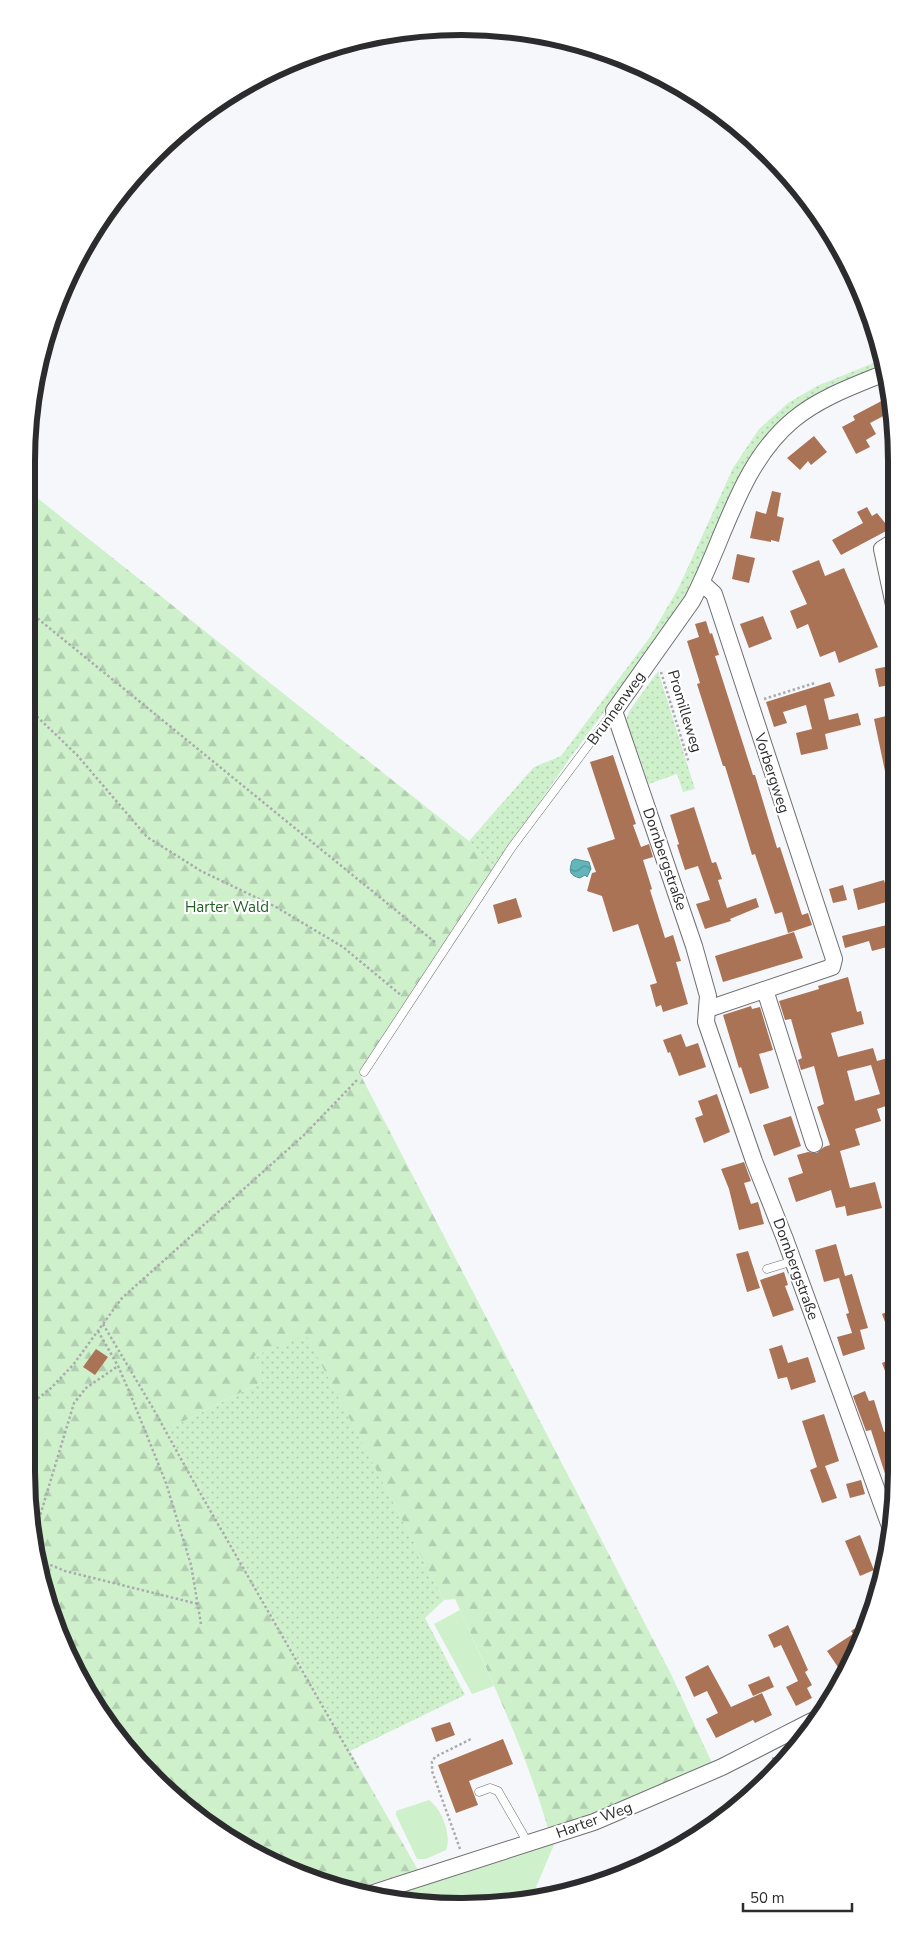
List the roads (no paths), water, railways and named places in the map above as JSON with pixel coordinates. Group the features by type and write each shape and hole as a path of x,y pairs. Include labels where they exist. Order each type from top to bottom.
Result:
{"street":[{"name":"Brunnenweg","path":"614,711 692,601 702,583 741,492 776,436 794,419 815,405 834,394 879,375"},
{"name":"Vorbergweg","path":"702,583 714,594 834,959 832,967 764,990"},
{"name":"Dornbergstraße","path":"614,711 694,946 708,996 706,1022 709,1031 754,1161 793,1261 885,1514"},
{"path":"708,1009 764,990 814,1144"},
{"name":"Harter Weg","path":"383,1891 594,1822 662,1794 758,1750 804,1725"}],"lane":[{"name":"Brunnenweg","path":"364,1072 512,847 614,711"},
{"path":"767,1270 793,1261"},
{"path":"479,1792 490,1788 498,1791 528,1843"}],"water":[{"path":"575,859 589,862 591,869 587,877 585,875 580,878 572,874 570,870 571,864"}],"park label":[{"name":"Harter Wald","path":"227,907"}]}
